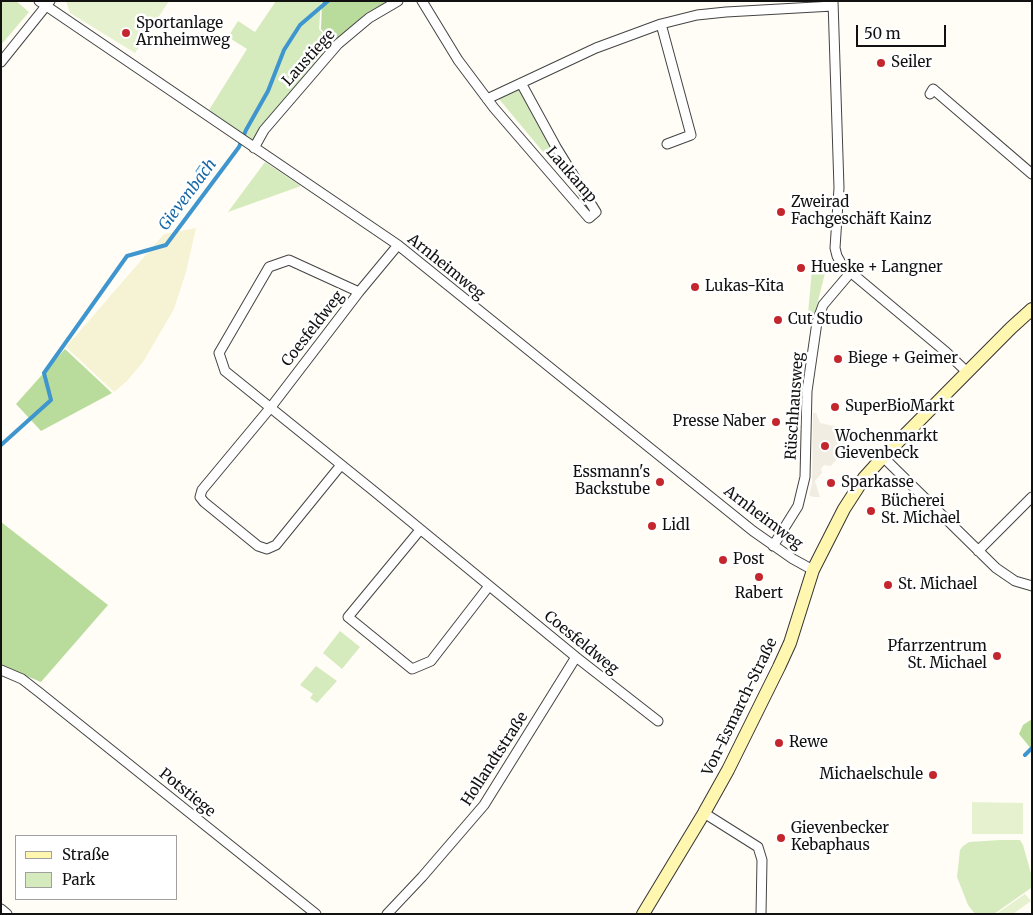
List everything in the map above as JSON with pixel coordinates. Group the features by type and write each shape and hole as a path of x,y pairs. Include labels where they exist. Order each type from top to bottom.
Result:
{"street":[{"name":"Laustiege","path":"252,146 338,44 369,18 398,1"},
{"name":"Laukamp","path":"422,1 458,60 487,99 589,218 596,212 556,148 521,83"},
{"name":"Arnheimweg","path":"45,3 398,245 646,446 773,546 793,560 813,570"},
{"path":"1,62 45,3"},
{"path":"487,99 596,48 661,24 697,15 833,4 839,188 835,248 842,265 946,352 967,372"},
{"path":"661,24 691,135 667,144"},
{"path":"930,94 933,89 1032,174"},
{"name":"Coesfeldweg","path":"341,465 276,545 267,548 258,546 200,497 202,490 271,407 359,292 398,245"},
{"name":"Coesfeldweg","path":"359,292 290,260 269,267 219,353 225,371 576,657 658,721"},
{"name":"Rüschhausweg","path":"773,546 798,506 804,477 807,391 817,322 823,305 851,272"},
{"name":"Von-Esmarch-Straße","path":"643,914 728,770 783,660 813,570 844,509 864,478 967,372 1032,309"},
{"path":"883,458 996,568 1015,581 1032,586"},
{"path":"978,551 1032,496"},
{"path":"420,530 348,617 412,669 431,661 489,586"},
{"name":"Hollandtstraße","path":"387,914 422,877 484,805 576,657"},
{"name":"Potstiege","path":"1,670 22,679 316,914"},
{"path":"704,813 758,847 762,860 761,914"},
{"path":"1,909 7,914"}],"shaded area":[{"path":"196,228 186,272 174,309 143,362 127,381 114,392 66,347 164,234"},
{"path":"813,413 816,413 820,423 838,427 846,448 831,466 824,465 821,469 822,473 815,481 820,497 809,495 812,483"}],"green space":[{"path":"1,1 16,1 29,12 1,45"},
{"name":"Sportanlage Arnheimweg","path":"66,1 169,1 135,53 70,13"},
{"path":"276,1 321,1 319,29 333,44 258,144 209,110 247,49 228,37 238,21 255,32"},
{"path":"322,1 388,1 365,14 334,43 321,29"},
{"path":"519,89 560,161 554,165 499,99"},
{"path":"265,162 301,186 228,212"},
{"path":"813,259 828,261 815,313 808,313"},
{"path":"65,349 112,393 41,431 16,404"},
{"path":"1,522 108,605 41,682 1,665"},
{"path":"340,631 360,647 342,669 323,653"},
{"path":"316,666 337,681 317,703 310,698 313,694 300,685"},
{"path":"1032,719 1032,750 1019,734 1023,725"},
{"path":"972,802 1023,803 1023,834 972,834"},
{"path":"1020,840 1032,877 1031,888 994,914 975,914 968,905 957,877 960,850 969,842"},
{"path":"1025,894 1031,901 1013,914 996,914"}],"water":[{"path":"208,164 210,170 207,177 199,179 196,171 200,165"}],"waterway":[{"name":"Gievenbach","path":"1,445 51,400 44,373 127,256 166,245 239,147 246,130 268,91 284,50 300,25 328,1"},
{"path":"1025,755 1032,748"}],"place":[{"name":"Sportanlage Arnheimweg","path":"126,33"},
{"name":"Seiler","path":"881,63"},
{"name":"Zweirad Fachgeschäft Kainz","path":"781,212"},
{"name":"Hueske + Langner","path":"801,268"},
{"name":"Lukas-Kita","path":"695,287"},
{"name":"Cut Studio","path":"778,320"},
{"name":"Biege + Geimer","path":"838,359"},
{"name":"SuperBioMarkt","path":"835,407"},
{"name":"Presse Naber","path":"776,422"},
{"name":"Wochenmarkt Gievenbeck","path":"825,446"},
{"name":"Essmann's Backstube","path":"660,482"},
{"name":"Sparkasse","path":"831,483"},
{"name":"Bücherei St. Michael","path":"871,511"},
{"name":"Lidl","path":"652,526"},
{"name":"Post","path":"723,560"},
{"name":"Rabert","path":"759,577"},
{"name":"St. Michael","path":"888,585"},
{"name":"Pfarrzentrum St. Michael","path":"997,656"},
{"name":"Rewe","path":"779,743"},
{"name":"Michaelschule","path":"933,775"},
{"name":"Gievenbecker Kebaphaus","path":"781,838"}]}
